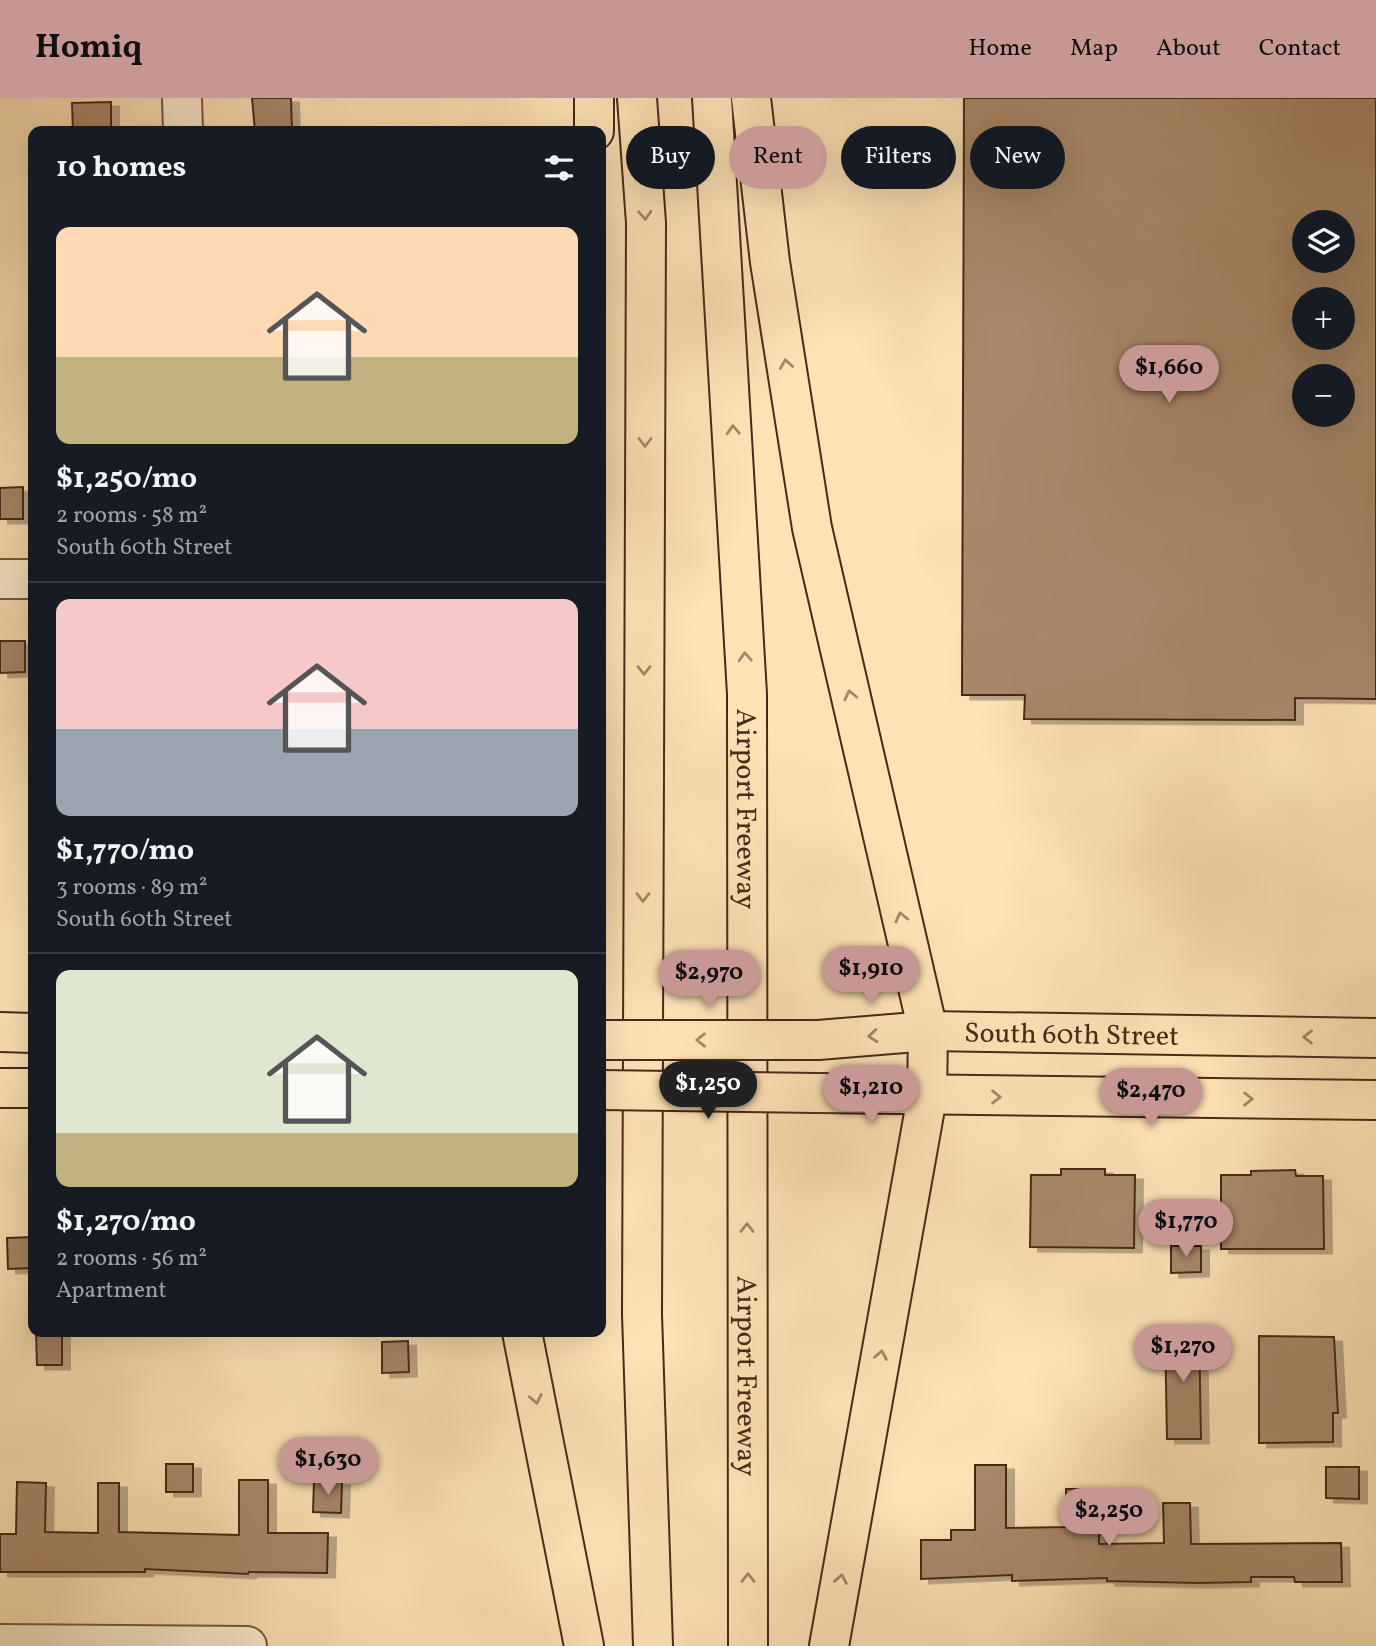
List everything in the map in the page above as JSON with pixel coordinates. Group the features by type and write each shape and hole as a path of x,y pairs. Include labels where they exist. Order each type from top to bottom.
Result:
{"main road":[{"path":"594,98 594,126"},
{"path":"637,98 646,223 642,1314 653,1646"},
{"name":"Airport Freeway","path":"712,98 747,694 748,1646"},
{"path":"751,98 770,262 816,548 928,1031 927,1097 829,1646"},
{"name":"South 60th Street","path":"606,1040 818,1041 928,1031 1376,1038"},
{"path":"0,1032 28,1033"},
{"path":"0,1088 28,1088"},
{"path":"606,1090 927,1097 1376,1100"},
{"path":"523,1337 584,1646"}],"street":[{"path":"182,98 183,126"},
{"path":"0,579 28,579"},
{"path":"0,1644 247,1646"}],"building":[{"path":"252,98 291,98 292,126 255,126"},
{"path":"964,98 1376,98 1376,699 1295,698 1295,720 1024,719 1025,695 962,695"},
{"path":"111,102 111,126 73,126 72,103"},
{"path":"23,487 23,519 0,519 0,488"},
{"path":"0,641 25,641 25,672 0,673"},
{"path":"1061,1169 1105,1169 1105,1175 1135,1175 1134,1248 1030,1247 1031,1175 1061,1175"},
{"path":"1295,1170 1296,1176 1323,1176 1324,1249 1221,1249 1221,1175"},
{"path":"28,1237 28,1268 8,1269 7,1238"},
{"path":"1171,1246 1201,1246 1201,1272 1171,1273"},
{"path":"1165,1328 1199,1328 1201,1439 1167,1439"},
{"path":"1259,1336 1334,1337 1338,1413 1333,1413 1333,1442 1259,1443"},
{"path":"36,1337 62,1337 62,1365 37,1365"},
{"path":"408,1341 409,1372 382,1373 382,1342"},
{"path":"166,1464 193,1464 193,1492 166,1492"},
{"path":"975,1465 1006,1465 1006,1528 1066,1527 1066,1489 1099,1489 1099,1544 1164,1543 1163,1503 1190,1503 1191,1544 1341,1543 1342,1582 1295,1582 1294,1577 1251,1577 1251,1582 1198,1583 1107,1581 1107,1578 1012,1581 1012,1575 921,1579 921,1540 951,1540 951,1530 975,1530"},
{"path":"1326,1467 1359,1467 1359,1499 1326,1498"},
{"path":"239,1480 268,1480 268,1533 328,1533 327,1573 248,1574 145,1569 145,1572 0,1572 0,1534 16,1534 17,1482 46,1483 45,1532 98,1533 98,1483 119,1483 119,1532 239,1535"},
{"path":"314,1481 342,1481 341,1513 313,1512"}]}
